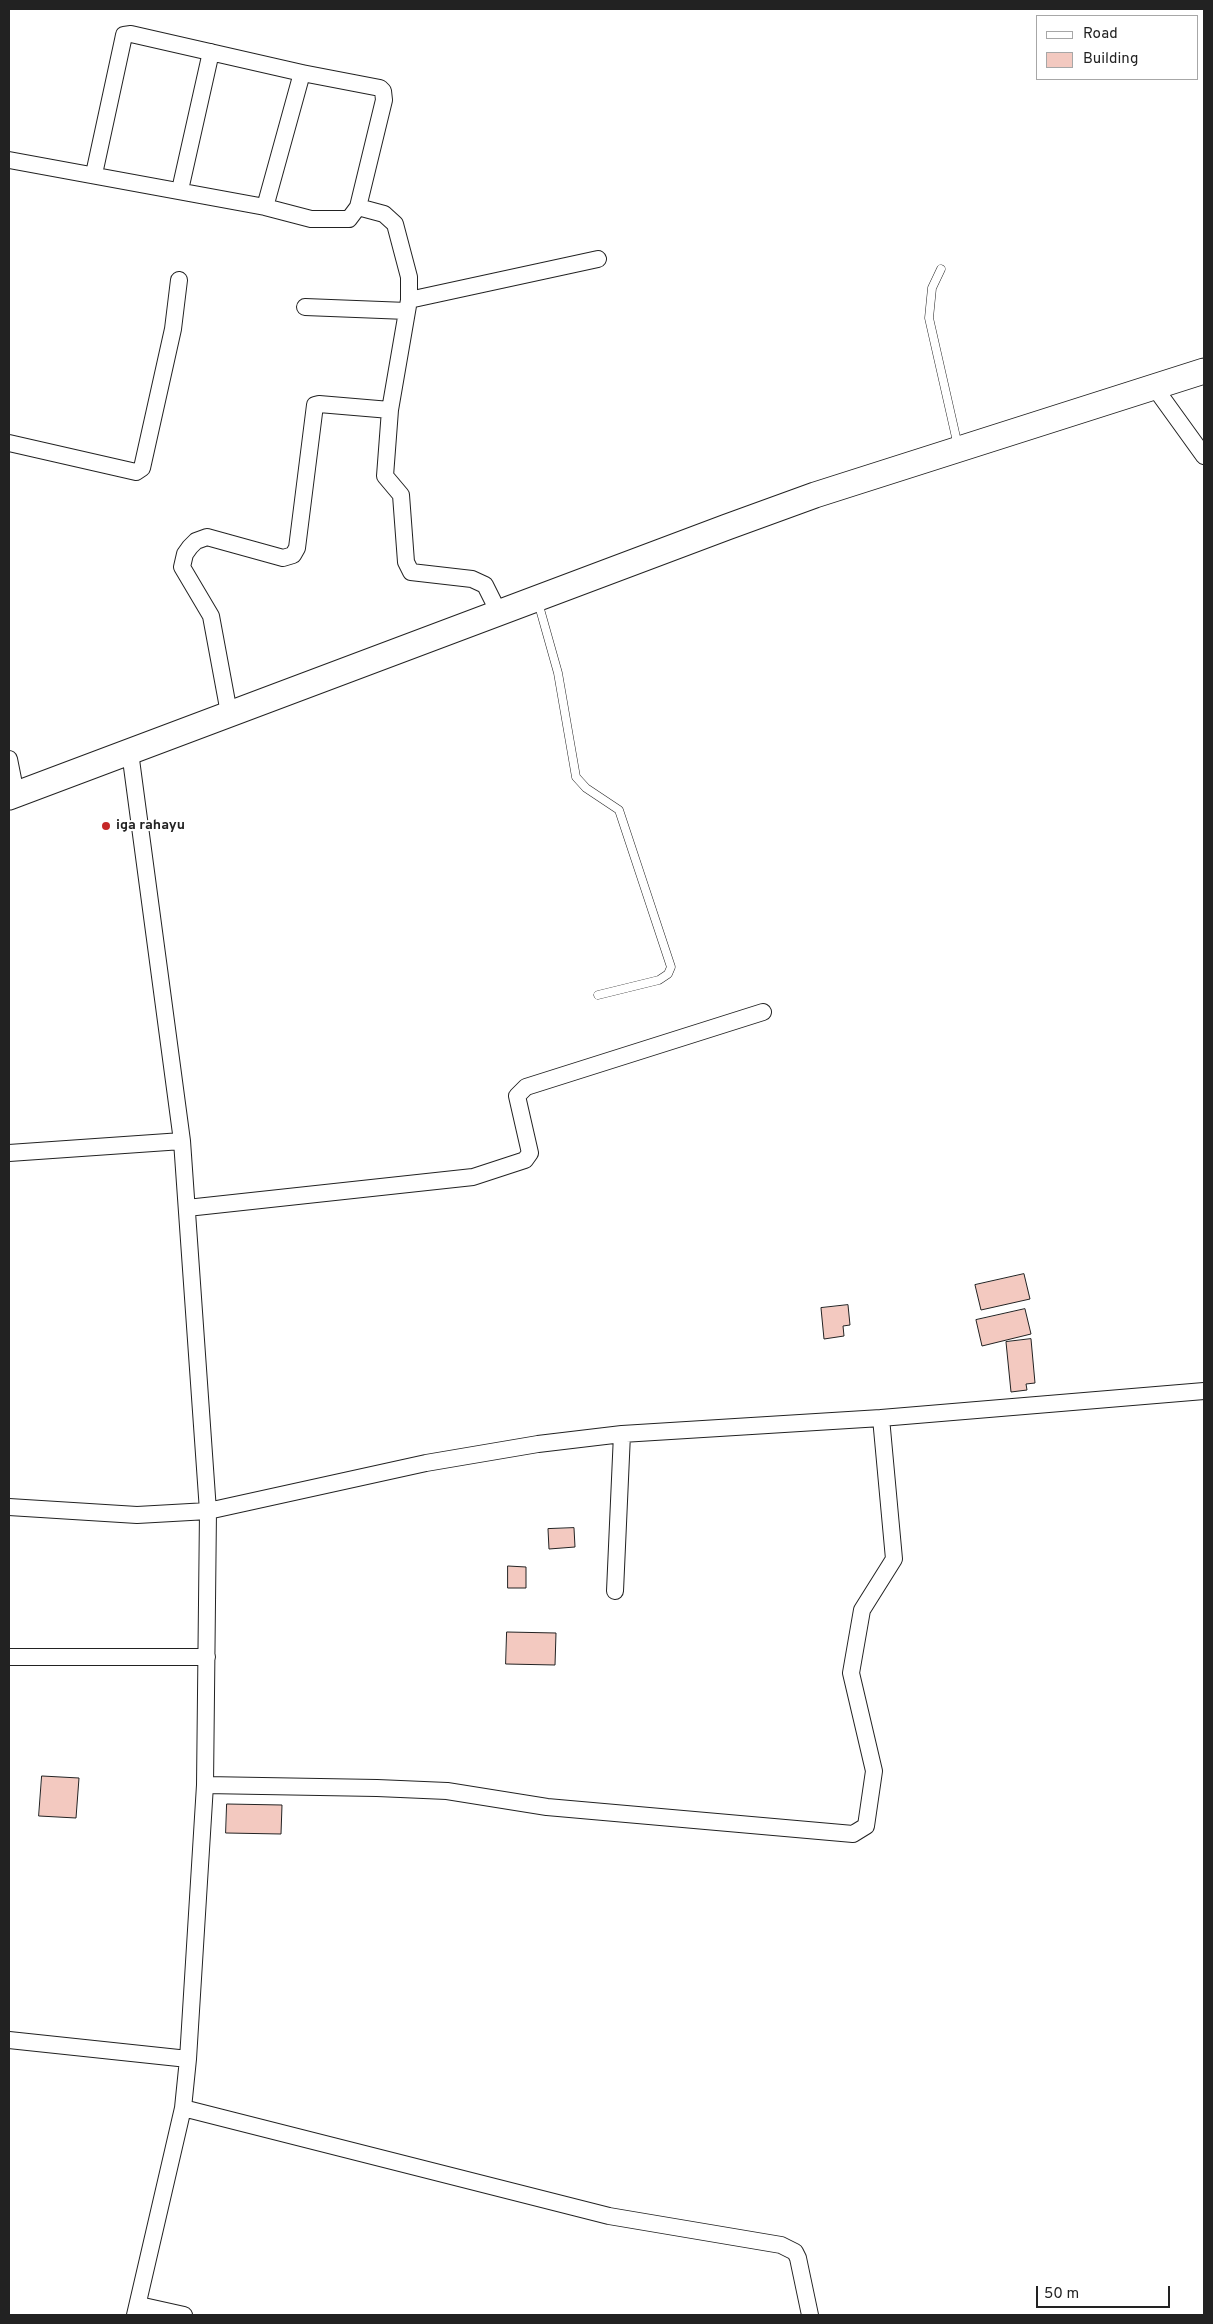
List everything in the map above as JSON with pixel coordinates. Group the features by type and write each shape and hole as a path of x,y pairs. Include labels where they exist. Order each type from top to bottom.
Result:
{"main road":[{"path":"12,795 815,496 1204,371"}],"street":[{"path":"9,160 180,190 265,207 311,219 349,219 358,207 384,100 383,91 376,87 302,73 131,34 124,35 94,174"},
{"path":"180,190 211,52"},
{"path":"265,207 302,73"},
{"path":"358,207 384,214 395,224 409,278 408,306 390,410 385,476 401,495 406,562 411,572 472,579 485,584 499,613"},
{"path":"305,307 408,306 598,259"},
{"path":"9,443 136,472 142,468 173,329 179,280"},
{"path":"1155,388 1204,456"},
{"path":"229,713 211,616 203,600 184,572 182,563 185,554 196,541 207,537 283,558 291,557 297,548 315,405 390,410"},
{"path":"130,752 182,1142 208,1511 205,1785 188,2059 183,2108 137,2310 184,2315"},
{"path":"9,759 12,795"},
{"path":"187,1208 473,1177 525,1160 530,1153 517,1096 526,1087 762,1012"},
{"path":"9,1153 182,1142"},
{"path":"9,1507 137,1515 208,1511 426,1463 538,1444 622,1434 881,1418 1204,1391"},
{"path":"205,1785 447,1791 547,1807 853,1834 866,1826 874,1771 851,1673 862,1610 894,1559 881,1418"},
{"path":"615,1591 622,1434"},
{"path":"9,1657 207,1657"},
{"path":"9,2040 188,2059"},
{"path":"183,2108 609,2216 781,2244 795,2252 798,2258 810,2315"}],"lane":[{"path":"941,269 932,288 929,318 959,450"},
{"path":"537,598 558,673 576,777 586,788 620,810 671,967 668,974 659,980 598,995"}],"building":[{"path":"1024,1274 1030,1299 981,1310 975,1285"},
{"path":"848,1305 850,1325 843,1326 844,1336 824,1339 821,1308"},
{"path":"1025,1309 1031,1334 982,1346 976,1320"},
{"path":"1031,1339 1035,1383 1026,1384 1027,1390 1011,1392 1006,1342"},
{"path":"574,1528 575,1547 549,1549 548,1529"},
{"path":"508,1566 526,1567 526,1588 508,1588"},
{"path":"507,1632 556,1633 555,1665 506,1664"},
{"path":"42,1776 79,1778 76,1818 39,1816"},
{"path":"227,1804 282,1805 281,1834 226,1833"}],"place":[{"name":"iga rahayu","path":"106,826"}]}
